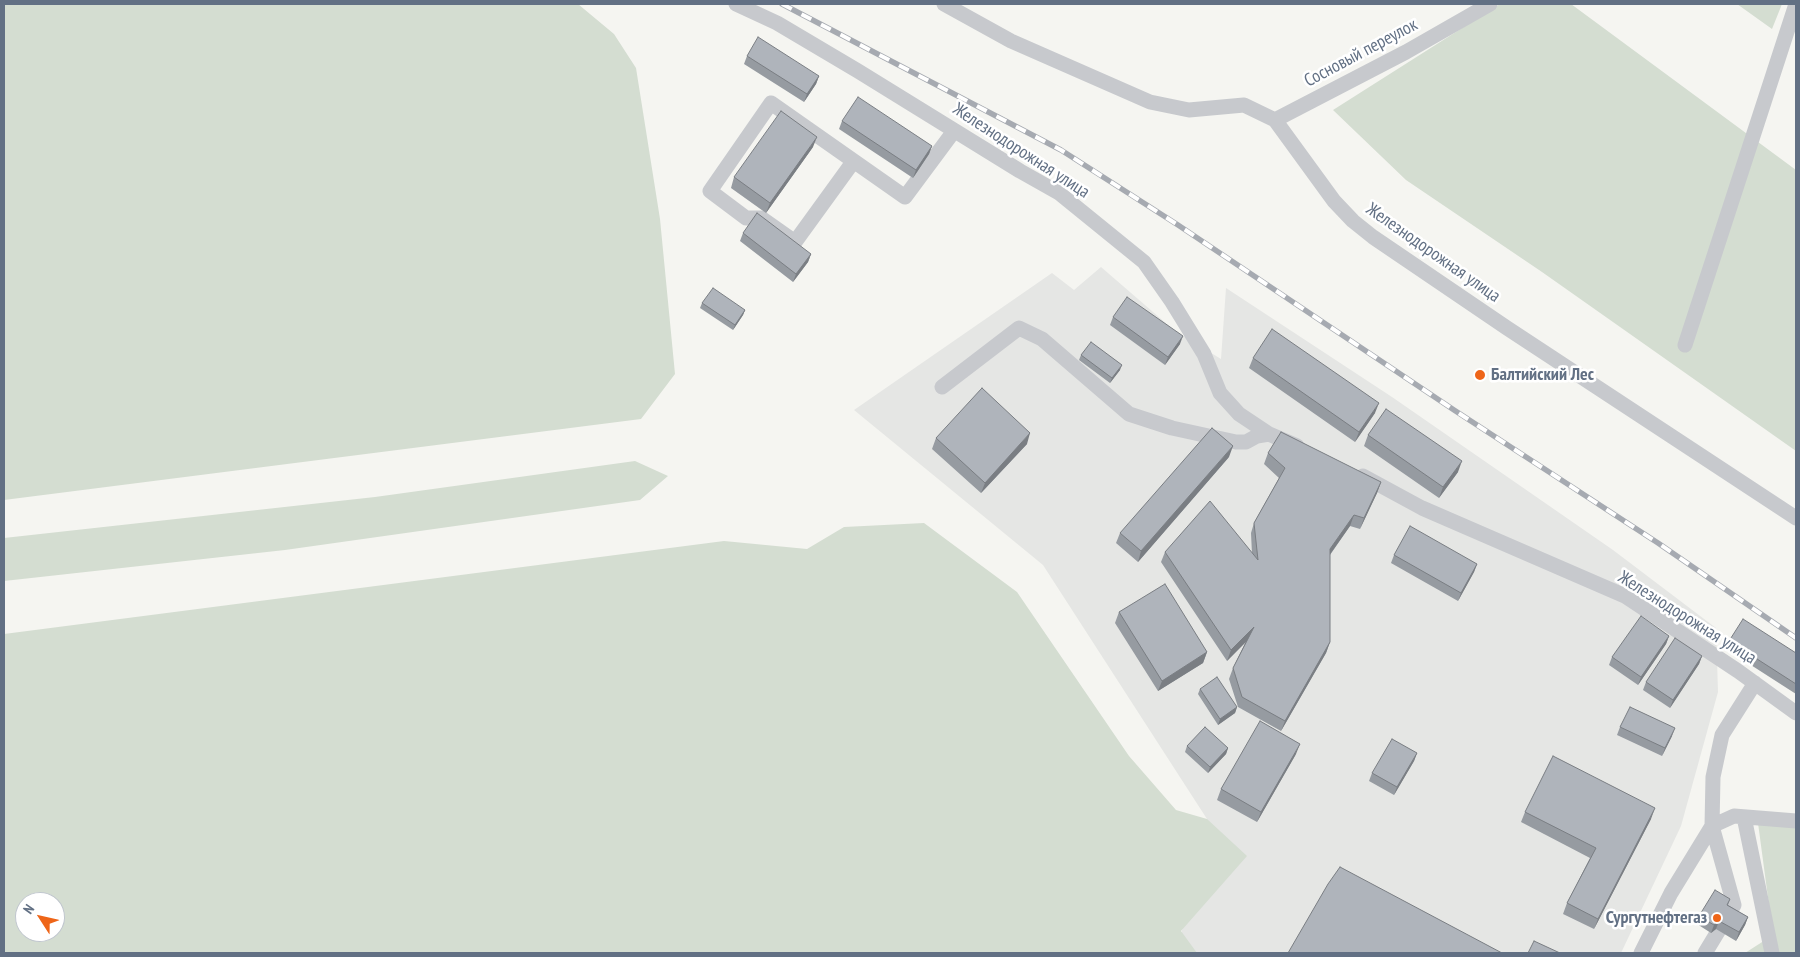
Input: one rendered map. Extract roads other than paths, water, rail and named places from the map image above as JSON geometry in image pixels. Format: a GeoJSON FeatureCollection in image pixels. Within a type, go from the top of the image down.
{"type":"FeatureCollection","features":[{"type":"Feature","properties":{"kind":"street","name":"Железнодорожная улица"},"geometry":{"type":"LineString","coordinates":[[736,4],[777,23],[858,70],[954,131],[1059,193],[1144,262],[1172,302],[1204,354],[1220,393],[1239,414],[1269,434],[1311,452]]}},
{"type":"Feature","properties":{"kind":"street","name":"Железнодорожная улица"},"geometry":{"type":"LineString","coordinates":[[944,4],[1011,41],[1150,102],[1188,110],[1244,106],[1275,120],[1334,201],[1353,221],[1373,237],[1507,328],[1796,518]]}},
{"type":"Feature","properties":{"kind":"street","name":"Сосновый переулок"},"geometry":{"type":"LineString","coordinates":[[1275,120],[1406,52],[1490,4]]}},
{"type":"Feature","properties":{"kind":"street"},"geometry":{"type":"LineString","coordinates":[[1685,345],[1796,4]]}},
{"type":"Feature","properties":{"kind":"street"},"geometry":{"type":"LineString","coordinates":[[853,162],[795,242],[761,218],[746,218],[710,191],[771,103],[905,197],[954,131]]}},
{"type":"Feature","properties":{"kind":"street"},"geometry":{"type":"LineString","coordinates":[[942,387],[1019,328],[1042,339],[1129,414],[1172,428],[1236,442],[1246,442],[1257,436],[1269,434]]}},
{"type":"Feature","properties":{"kind":"street","name":"Железнодорожная улица"},"geometry":{"type":"LineString","coordinates":[[1353,470],[1422,508],[1625,596],[1755,683],[1796,713]]}},
{"type":"Feature","properties":{"kind":"street"},"geometry":{"type":"LineString","coordinates":[[1705,953],[1734,905],[1712,826],[1713,777],[1722,735],[1755,683]]}},
{"type":"Feature","properties":{"kind":"street"},"geometry":{"type":"LineString","coordinates":[[1641,953],[1671,893],[1712,826],[1734,816],[1796,821]]}},
{"type":"Feature","properties":{"kind":"street"},"geometry":{"type":"LineString","coordinates":[[1744,817],[1772,953]]}},
{"type":"Feature","properties":{"kind":"railway"},"geometry":{"type":"LineString","coordinates":[[782,4],[1061,150],[1178,225],[1454,410],[1658,543],[1796,638]]}},
{"type":"Feature","properties":{"kind":"place","name":"Балтийский Лес"},"geometry":{"type":"Point","coordinates":[1480,375]}},
{"type":"Feature","properties":{"kind":"place","name":"Сургутнефтегаз"},"geometry":{"type":"Point","coordinates":[1717,918]}}]}
